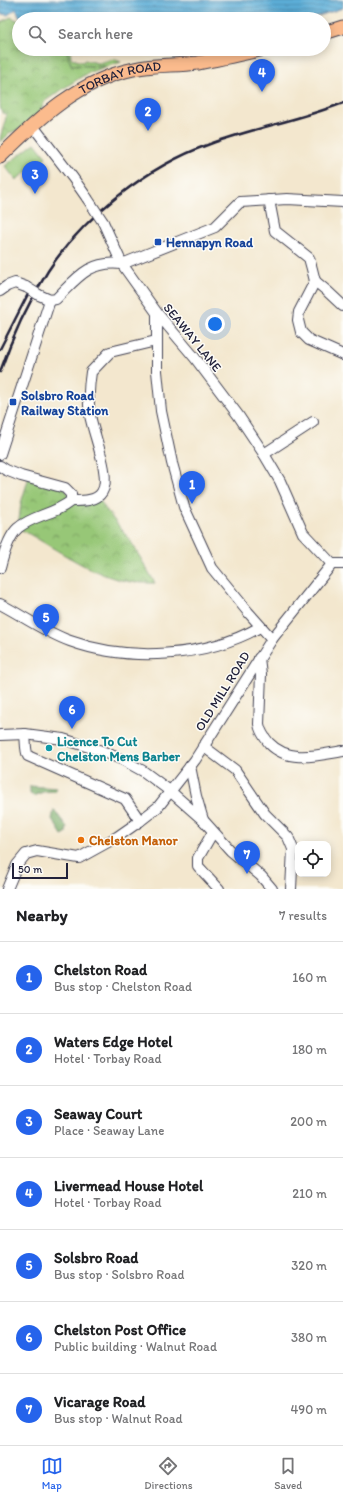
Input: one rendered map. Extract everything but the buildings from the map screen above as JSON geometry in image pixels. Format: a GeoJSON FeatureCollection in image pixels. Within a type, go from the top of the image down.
{"type":"FeatureCollection","features":[{"type":"Feature","properties":{"kind":"main road"},"geometry":{"type":"LineString","coordinates":[[331,31],[343,27]]}},
{"type":"Feature","properties":{"kind":"main road","name":"TORBAY ROAD"},"geometry":{"type":"LineString","coordinates":[[0,157],[56,106],[70,96],[97,81],[115,74],[143,67],[197,63],[230,56]]}},
{"type":"Feature","properties":{"kind":"street","name":"SEAWAY LANE"},"geometry":{"type":"LineString","coordinates":[[33,126],[73,178],[103,222],[122,264],[157,313],[195,358],[238,415],[264,454],[280,481],[303,533],[332,564]]}},
{"type":"Feature","properties":{"kind":"street"},"geometry":{"type":"LineString","coordinates":[[0,291],[15,283],[26,287],[50,300],[56,299],[81,273],[98,264],[111,262],[122,264],[215,227],[240,202],[309,199],[343,202]]}},
{"type":"Feature","properties":{"kind":"street"},"geometry":{"type":"LineString","coordinates":[[269,200],[275,231],[309,258],[314,281],[338,306]]}},
{"type":"Feature","properties":{"kind":"street"},"geometry":{"type":"LineString","coordinates":[[314,281],[299,312],[298,320],[301,332],[310,340],[343,355]]}},
{"type":"Feature","properties":{"kind":"street"},"geometry":{"type":"LineString","coordinates":[[0,454],[50,300]]}},
{"type":"Feature","properties":{"kind":"street"},"geometry":{"type":"LineString","coordinates":[[157,313],[156,341],[158,386],[166,438],[184,507],[212,568],[260,627],[272,639]]}},
{"type":"Feature","properties":{"kind":"street"},"geometry":{"type":"LineString","coordinates":[[0,568],[3,555],[13,534],[18,528],[62,508],[71,501],[89,500],[98,497],[102,492],[106,483],[105,470],[96,442],[90,415],[91,372],[110,352],[156,341]]}},
{"type":"Feature","properties":{"kind":"street"},"geometry":{"type":"LineString","coordinates":[[264,454],[313,422]]}},
{"type":"Feature","properties":{"kind":"street"},"geometry":{"type":"LineString","coordinates":[[0,466],[21,476],[65,488],[71,494],[71,501]]}},
{"type":"Feature","properties":{"kind":"street"},"geometry":{"type":"LineString","coordinates":[[332,564],[343,564]]}},
{"type":"Feature","properties":{"kind":"street","name":"OLD MILL ROAD"},"geometry":{"type":"LineString","coordinates":[[7,889],[17,866],[26,854],[36,851],[78,858],[117,837],[158,806],[190,766],[272,639],[332,564]]}},
{"type":"Feature","properties":{"kind":"street"},"geometry":{"type":"LineString","coordinates":[[0,604],[38,626],[71,642],[117,653],[128,654],[186,652],[231,640],[248,634],[260,627]]}},
{"type":"Feature","properties":{"kind":"street"},"geometry":{"type":"LineString","coordinates":[[259,658],[261,674],[259,724],[260,731],[267,740],[276,749],[286,754],[296,756],[343,751]]}},
{"type":"Feature","properties":{"kind":"street"},"geometry":{"type":"LineString","coordinates":[[25,734],[27,742],[26,753],[28,756],[125,799],[140,821]]}},
{"type":"Feature","properties":{"kind":"street"},"geometry":{"type":"LineString","coordinates":[[0,735],[25,734],[62,739],[102,751],[143,771],[170,791],[203,820],[231,851],[261,876],[272,889]]}},
{"type":"Feature","properties":{"kind":"street"},"geometry":{"type":"LineString","coordinates":[[203,746],[235,770],[265,814],[288,837],[293,849],[291,889]]}},
{"type":"Feature","properties":{"kind":"street"},"geometry":{"type":"LineString","coordinates":[[190,766],[203,820]]}},
{"type":"Feature","properties":{"kind":"street"},"geometry":{"type":"LineString","coordinates":[[213,832],[198,858],[198,866],[219,889]]}},
{"type":"Feature","properties":{"kind":"green space"},"geometry":{"type":"Polygon","coordinates":[[[12,18],[12,56],[68,56],[71,65],[105,67],[81,77],[45,101],[33,126],[11,132],[0,143],[6,114],[2,113],[0,106],[0,22],[12,18]]]}},
{"type":"Feature","properties":{"kind":"green space"},"geometry":{"type":"Polygon","coordinates":[[[68,56],[82,62],[85,60],[98,63],[114,59],[121,62],[105,67],[71,65],[68,56]]]}},
{"type":"Feature","properties":{"kind":"green space"},"geometry":{"type":"Polygon","coordinates":[[[35,143],[46,157],[16,180],[5,166],[35,143]]]}},
{"type":"Feature","properties":{"kind":"green space"},"geometry":{"type":"Polygon","coordinates":[[[29,477],[65,488],[70,497],[98,497],[106,510],[130,540],[155,583],[136,583],[125,581],[98,572],[84,566],[18,528],[21,503],[29,477]]]}},
{"type":"Feature","properties":{"kind":"green space"},"geometry":{"type":"Polygon","coordinates":[[[30,786],[57,788],[55,791],[43,792],[34,796],[30,794],[30,786]]]}},
{"type":"Feature","properties":{"kind":"green space"},"geometry":{"type":"Polygon","coordinates":[[[54,810],[67,827],[66,833],[62,835],[52,819],[54,810]]]}},
{"type":"Feature","properties":{"kind":"water"},"geometry":{"type":"Polygon","coordinates":[[[0,0],[343,0],[343,8],[331,12],[17,12],[16,9],[8,15],[0,14],[0,0]]]}},
{"type":"Feature","properties":{"kind":"railway"},"geometry":{"type":"LineString","coordinates":[[0,372],[21,320],[48,271],[80,231],[119,195],[164,165],[210,144],[343,103]]}},
{"type":"Feature","properties":{"kind":"railway"},"geometry":{"type":"LineString","coordinates":[[0,349],[28,294]]}},
{"type":"Feature","properties":{"kind":"place","name":"Livermead House Hotel"},"geometry":{"type":"Point","coordinates":[262,92]}},
{"type":"Feature","properties":{"kind":"place","name":"Waters Edge Hotel"},"geometry":{"type":"Point","coordinates":[148,131]}},
{"type":"Feature","properties":{"kind":"place","name":"Seaway Court"},"geometry":{"type":"Point","coordinates":[35,194]}},
{"type":"Feature","properties":{"kind":"place","name":"Hennapyn Road"},"geometry":{"type":"Point","coordinates":[158,242]}},
{"type":"Feature","properties":{"kind":"place","name":"Solsbro Road Railway Station"},"geometry":{"type":"Point","coordinates":[13,402]}},
{"type":"Feature","properties":{"kind":"place","name":"Chelston Road"},"geometry":{"type":"Point","coordinates":[192,504]}},
{"type":"Feature","properties":{"kind":"place","name":"Solsbro Road"},"geometry":{"type":"Point","coordinates":[46,637]}},
{"type":"Feature","properties":{"kind":"place","name":"Chelston Post Office"},"geometry":{"type":"Point","coordinates":[72,729]}},
{"type":"Feature","properties":{"kind":"place","name":"Licence To Cut Chelston Mens Barber"},"geometry":{"type":"Point","coordinates":[49,748]}},
{"type":"Feature","properties":{"kind":"place","name":"Chelston Manor"},"geometry":{"type":"Point","coordinates":[81,840]}},
{"type":"Feature","properties":{"kind":"place","name":"Vicarage Road"},"geometry":{"type":"Point","coordinates":[247,874]}}]}
